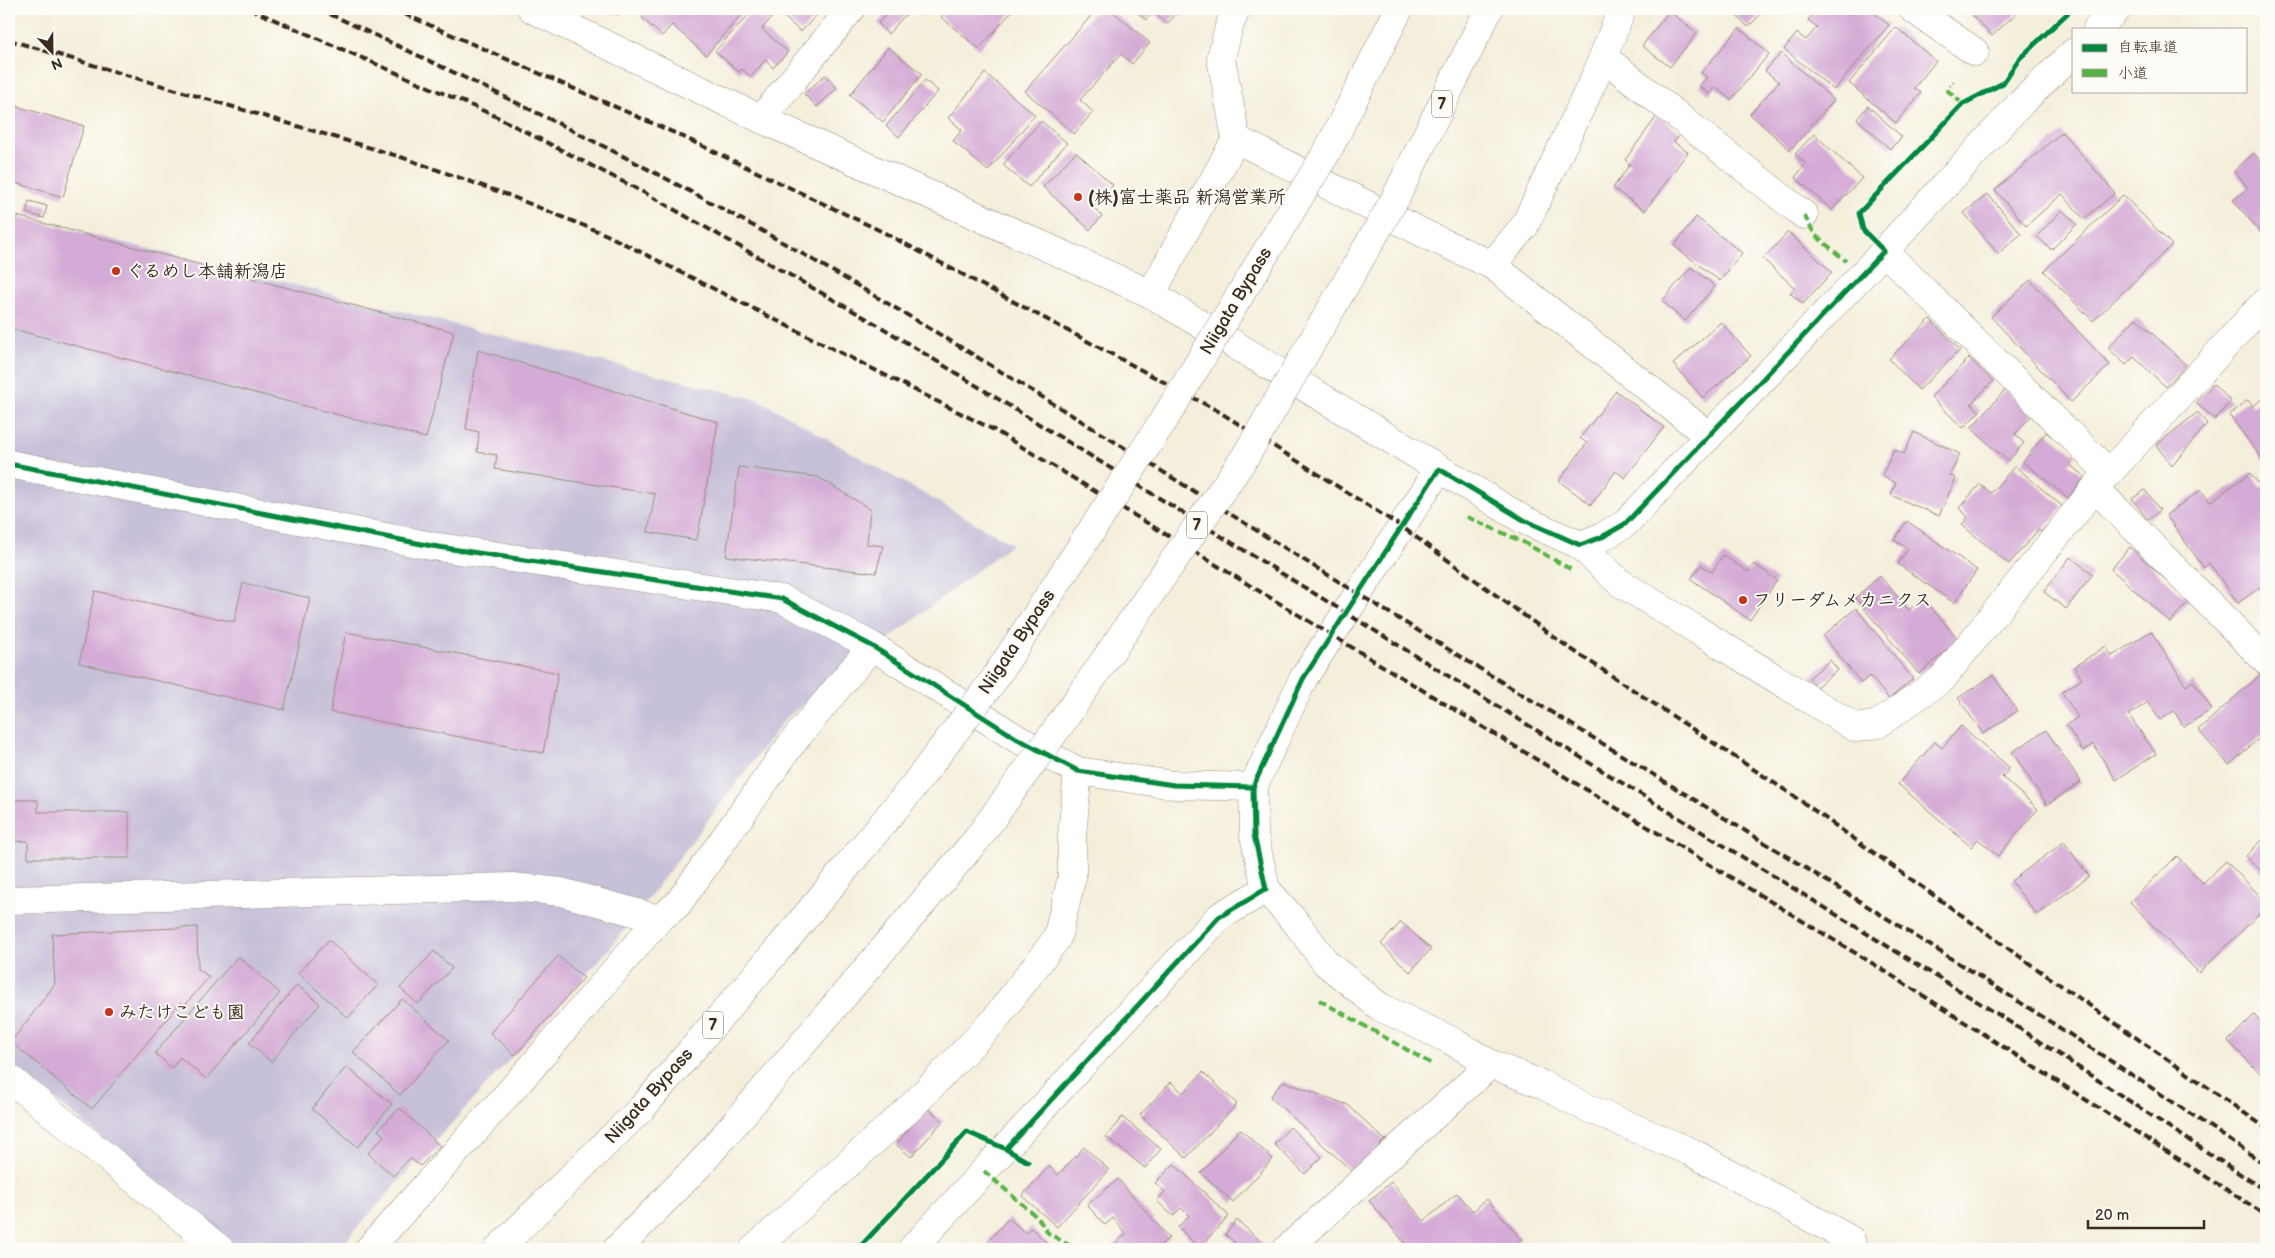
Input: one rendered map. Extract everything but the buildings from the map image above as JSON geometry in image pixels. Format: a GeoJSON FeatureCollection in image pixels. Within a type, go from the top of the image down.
{"type":"FeatureCollection","features":[{"type":"Feature","properties":{"kind":"main road"},"geometry":{"type":"LineString","coordinates":[[532,9],[761,119],[1151,294],[1524,520],[1580,545],[1619,582],[1856,728],[1878,724],[1942,679],[2102,480],[2266,301]]}},
{"type":"Feature","properties":{"kind":"main road"},"geometry":{"type":"LineString","coordinates":[[761,119],[851,9]]}},
{"type":"Feature","properties":{"kind":"main road"},"geometry":{"type":"LineString","coordinates":[[1151,294],[1236,139],[1221,58],[1228,27],[1236,9]]}},
{"type":"Feature","properties":{"kind":"main road","name":"Niigata Bypass"},"geometry":{"type":"LineString","coordinates":[[498,1249],[642,1107],[786,940],[912,788],[992,681],[1162,424],[1328,150],[1399,9]]}},
{"type":"Feature","properties":{"kind":"main road","name":"7"},"geometry":{"type":"LineString","coordinates":[[617,1249],[702,1162],[978,838],[1064,718],[1245,456],[1396,199],[1489,9]]}},
{"type":"Feature","properties":{"kind":"main road"},"geometry":{"type":"LineString","coordinates":[[1492,265],[1525,225],[1603,57],[1622,9]]}},
{"type":"Feature","properties":{"kind":"main road"},"geometry":{"type":"LineString","coordinates":[[1912,9],[1975,52]]}},
{"type":"Feature","properties":{"kind":"main road"},"geometry":{"type":"LineString","coordinates":[[2098,28],[2117,9]]}},
{"type":"Feature","properties":{"kind":"main road"},"geometry":{"type":"LineString","coordinates":[[1580,545],[1602,538],[1625,524],[1884,251],[2022,102],[2072,54]]}},
{"type":"Feature","properties":{"kind":"main road"},"geometry":{"type":"LineString","coordinates":[[1603,57],[1804,215]]}},
{"type":"Feature","properties":{"kind":"main road"},"geometry":{"type":"LineString","coordinates":[[1236,139],[1431,238],[1492,265],[1709,436]]}},
{"type":"Feature","properties":{"kind":"main road"},"geometry":{"type":"LineString","coordinates":[[1884,251],[2102,480],[2266,661]]}},
{"type":"Feature","properties":{"kind":"main road"},"geometry":{"type":"LineString","coordinates":[[9,464],[432,546],[782,599],[872,646],[1016,738],[1078,771],[1174,785],[1252,787]]}},
{"type":"Feature","properties":{"kind":"main road"},"geometry":{"type":"LineString","coordinates":[[1439,469],[1303,679],[1252,787],[1254,835],[1266,890],[1298,925],[1326,963],[1380,1006],[1450,1040],[1491,1064],[1542,1084],[1585,1107],[1690,1152],[1851,1240],[1853,1249]]}},
{"type":"Feature","properties":{"kind":"main road"},"geometry":{"type":"LineString","coordinates":[[369,1249],[530,1069],[659,919],[677,905],[792,744],[872,646]]}},
{"type":"Feature","properties":{"kind":"main road"},"geometry":{"type":"LineString","coordinates":[[754,1249],[911,1107],[993,1022],[1057,938],[1072,877],[1072,835],[1078,771]]}},
{"type":"Feature","properties":{"kind":"main road"},"geometry":{"type":"LineString","coordinates":[[9,900],[513,888],[561,892],[659,919]]}},
{"type":"Feature","properties":{"kind":"main road"},"geometry":{"type":"LineString","coordinates":[[912,1249],[1219,917],[1266,890]]}},
{"type":"Feature","properties":{"kind":"main road"},"geometry":{"type":"LineString","coordinates":[[1287,1249],[1491,1064]]}},
{"type":"Feature","properties":{"kind":"main road"},"geometry":{"type":"LineString","coordinates":[[9,1078],[220,1249]]}},
{"type":"Feature","properties":{"kind":"shaded area"},"geometry":{"type":"Polygon","coordinates":[[[9,214],[759,400],[1012,544],[786,718],[612,946],[338,1249],[241,1249],[9,1063],[9,214]]]}},
{"type":"Feature","properties":{"kind":"railway"},"geometry":{"type":"LineString","coordinates":[[250,9],[493,115],[645,193],[878,325],[1996,1013],[2266,1191]]}},
{"type":"Feature","properties":{"kind":"railway"},"geometry":{"type":"LineString","coordinates":[[319,9],[497,93],[672,182],[787,245],[944,337],[1948,957],[2161,1094],[2266,1165]]}},
{"type":"Feature","properties":{"kind":"railway"},"geometry":{"type":"LineString","coordinates":[[393,9],[677,134],[883,232],[1218,411],[1402,527],[1565,645],[1794,796],[2033,966],[2266,1128]]}},
{"type":"Feature","properties":{"kind":"railway"},"geometry":{"type":"LineString","coordinates":[[9,40],[401,157],[508,195],[607,235],[994,430],[1880,968],[2266,1215]]}},
{"type":"Feature","properties":{"kind":"marked path"},"geometry":{"type":"LineString","coordinates":[[1947,90],[1963,104]]}},
{"type":"Feature","properties":{"kind":"marked path"},"geometry":{"type":"LineString","coordinates":[[1804,215],[1815,235],[1846,261]]}},
{"type":"Feature","properties":{"kind":"marked path"},"geometry":{"type":"LineString","coordinates":[[1467,517],[1523,542],[1572,570]]}},
{"type":"Feature","properties":{"kind":"marked path"},"geometry":{"type":"LineString","coordinates":[[1319,1000],[1432,1064]]}},
{"type":"Feature","properties":{"kind":"marked path"},"geometry":{"type":"LineString","coordinates":[[984,1171],[1038,1218],[1048,1233],[1076,1249]]}},
{"type":"Feature","properties":{"kind":"cycle path"},"geometry":{"type":"LineString","coordinates":[[1006,1149],[1219,917],[1266,889],[1254,835],[1253,787],[1303,679],[1439,469],[1524,520],[1580,545],[1602,537],[1625,524],[1884,251],[1863,230],[1859,213],[1963,104],[2003,83],[2019,59],[2072,9]]}},
{"type":"Feature","properties":{"kind":"cycle path"},"geometry":{"type":"LineString","coordinates":[[9,464],[432,546],[782,599],[872,646],[1016,738],[1078,771],[1174,785],[1253,787]]}},
{"type":"Feature","properties":{"kind":"cycle path"},"geometry":{"type":"LineString","coordinates":[[858,1249],[967,1132],[1006,1149],[1028,1162]]}},
{"type":"Feature","properties":{"kind":"place","name":"(株)富士薬品 新潟営業所"},"geometry":{"type":"Point","coordinates":[1078,197]}},
{"type":"Feature","properties":{"kind":"place","name":"ぐるめし本舗新潟店"},"geometry":{"type":"Point","coordinates":[116,271]}},
{"type":"Feature","properties":{"kind":"place","name":"フリーダムメカニクス"},"geometry":{"type":"Point","coordinates":[1743,600]}},
{"type":"Feature","properties":{"kind":"place","name":"みたけこども園"},"geometry":{"type":"Point","coordinates":[109,1012]}}]}
